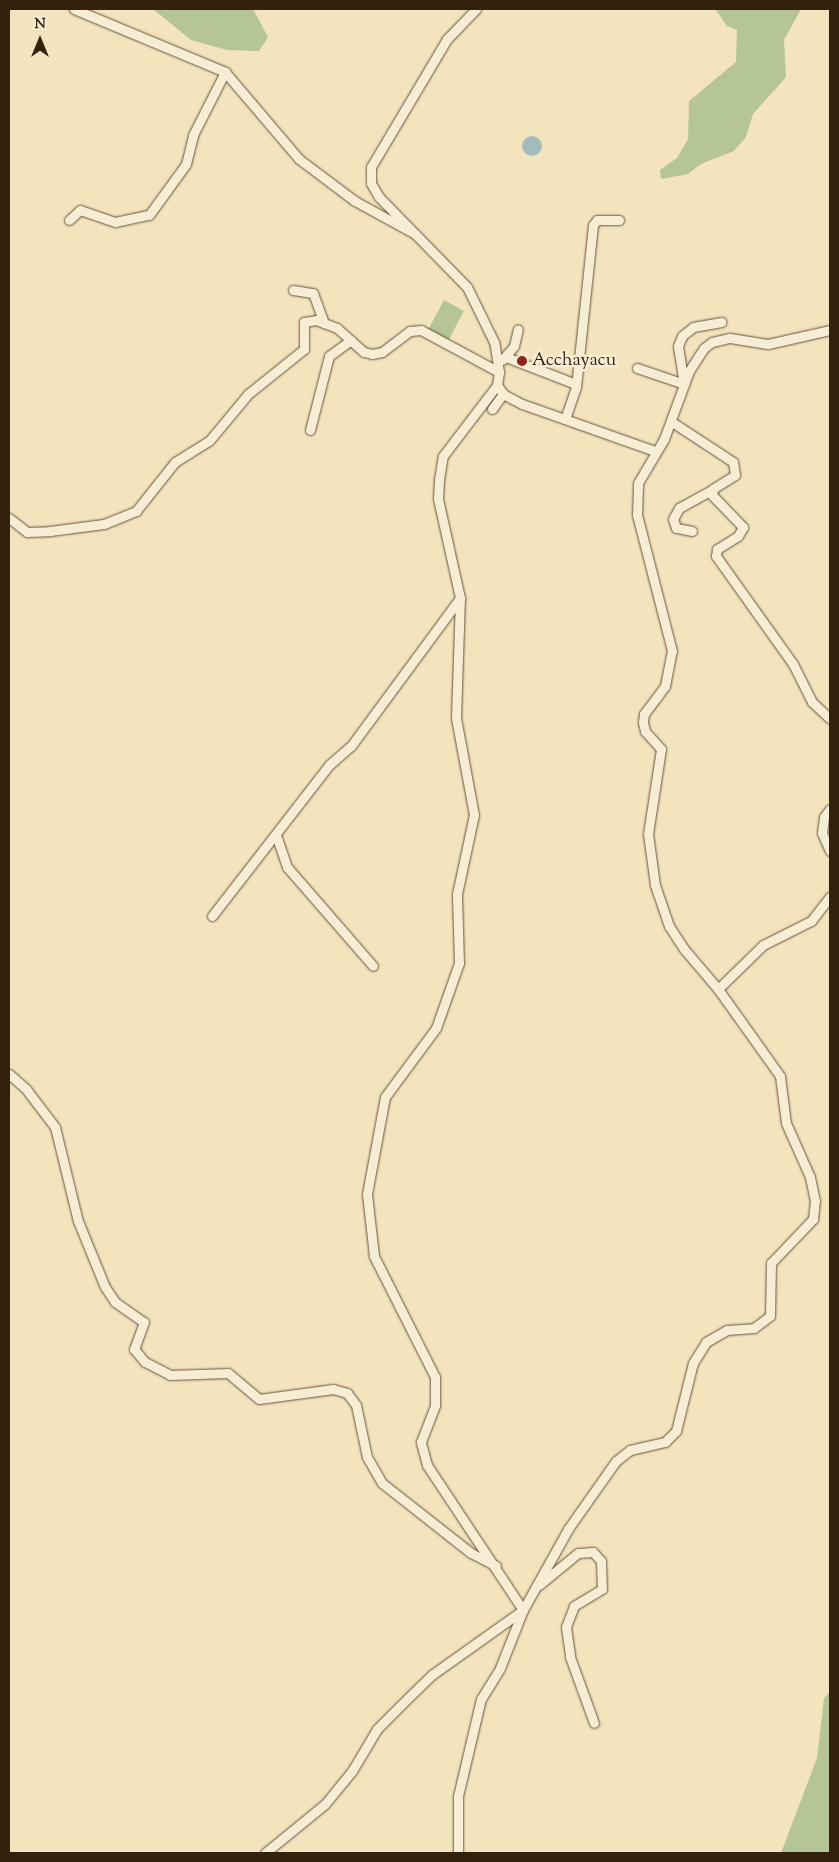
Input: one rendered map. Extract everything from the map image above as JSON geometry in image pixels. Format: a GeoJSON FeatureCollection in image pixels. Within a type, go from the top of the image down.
{"type":"FeatureCollection","features":[{"type":"Feature","properties":{"kind":"street"},"geometry":{"type":"LineString","coordinates":[[74,9],[225,72],[299,159],[355,201],[417,235]]}},
{"type":"Feature","properties":{"kind":"street"},"geometry":{"type":"LineString","coordinates":[[476,9],[447,40],[371,167],[371,182],[379,197],[467,287],[494,342],[498,368],[497,385],[443,456],[439,480],[438,499],[460,598],[456,718],[474,815],[457,894],[459,963],[436,1028],[385,1097],[367,1194],[374,1256],[435,1378],[435,1405],[422,1442],[427,1465],[496,1566],[523,1610]]}},
{"type":"Feature","properties":{"kind":"street"},"geometry":{"type":"LineString","coordinates":[[69,220],[80,210],[115,222],[148,215],[186,164],[193,135],[225,72]]}},
{"type":"Feature","properties":{"kind":"street"},"geometry":{"type":"LineString","coordinates":[[565,419],[576,387],[593,225],[597,220],[619,220]]}},
{"type":"Feature","properties":{"kind":"street"},"geometry":{"type":"LineString","coordinates":[[293,290],[312,293],[324,323]]}},
{"type":"Feature","properties":{"kind":"street"},"geometry":{"type":"LineString","coordinates":[[9,518],[27,532],[50,532],[104,524],[136,511],[175,462],[209,442],[248,394],[304,349],[304,322],[324,323],[351,340],[364,352],[372,354],[382,352],[410,331],[421,330],[498,368]]}},
{"type":"Feature","properties":{"kind":"street"},"geometry":{"type":"LineString","coordinates":[[684,384],[678,346],[682,336],[693,327],[722,322]]}},
{"type":"Feature","properties":{"kind":"street"},"geometry":{"type":"LineString","coordinates":[[498,368],[514,346],[518,329]]}},
{"type":"Feature","properties":{"kind":"street"},"geometry":{"type":"LineString","coordinates":[[458,1853],[458,1796],[481,1699],[500,1668],[523,1610],[568,1529],[616,1461],[630,1450],[665,1442],[676,1431],[693,1364],[706,1342],[727,1330],[754,1328],[770,1316],[771,1263],[813,1219],[815,1201],[810,1177],[786,1122],[780,1076],[718,988],[669,926],[648,851],[661,756],[660,749],[645,731],[643,722],[644,714],[665,686],[672,651],[637,515],[638,483],[672,422],[694,360],[712,342],[730,338],[768,344],[830,330]]}},
{"type":"Feature","properties":{"kind":"street"},"geometry":{"type":"LineString","coordinates":[[310,430],[329,356],[351,340]]}},
{"type":"Feature","properties":{"kind":"street"},"geometry":{"type":"LineString","coordinates":[[506,357],[573,383]]}},
{"type":"Feature","properties":{"kind":"street"},"geometry":{"type":"LineString","coordinates":[[637,368],[684,384]]}},
{"type":"Feature","properties":{"kind":"street"},"geometry":{"type":"LineString","coordinates":[[497,385],[503,394],[565,419],[655,451]]}},
{"type":"Feature","properties":{"kind":"street"},"geometry":{"type":"LineString","coordinates":[[492,409],[503,394]]}},
{"type":"Feature","properties":{"kind":"street"},"geometry":{"type":"LineString","coordinates":[[672,422],[733,462],[735,475],[678,508],[673,519],[676,528],[692,531]]}},
{"type":"Feature","properties":{"kind":"street"},"geometry":{"type":"LineString","coordinates":[[713,489],[719,505],[743,527],[738,536],[717,549],[720,564],[793,664],[812,702],[830,719]]}},
{"type":"Feature","properties":{"kind":"street"},"geometry":{"type":"LineString","coordinates":[[212,916],[329,765],[351,746],[460,598]]}},
{"type":"Feature","properties":{"kind":"street"},"geometry":{"type":"LineString","coordinates":[[830,810],[824,817],[822,833],[830,851]]}},
{"type":"Feature","properties":{"kind":"street"},"geometry":{"type":"LineString","coordinates":[[276,835],[287,867],[373,966]]}},
{"type":"Feature","properties":{"kind":"street"},"geometry":{"type":"LineString","coordinates":[[718,988],[763,946],[811,922],[830,897]]}},
{"type":"Feature","properties":{"kind":"street"},"geometry":{"type":"LineString","coordinates":[[9,1074],[26,1089],[54,1127],[78,1221],[105,1287],[114,1302],[144,1322],[134,1349],[145,1362],[170,1375],[228,1373],[259,1399],[333,1389],[347,1393],[356,1405],[367,1457],[382,1483],[471,1553],[496,1566]]}},
{"type":"Feature","properties":{"kind":"street"},"geometry":{"type":"LineString","coordinates":[[537,1586],[578,1553],[594,1552],[601,1561],[602,1589],[574,1606],[566,1627],[570,1657],[594,1722]]}},
{"type":"Feature","properties":{"kind":"street"},"geometry":{"type":"LineString","coordinates":[[266,1853],[325,1804],[352,1771],[377,1729],[421,1685],[523,1610]]}},
{"type":"Feature","properties":{"kind":"green space"},"geometry":{"type":"Polygon","coordinates":[[[153,9],[253,9],[268,37],[259,51],[227,50],[191,40],[153,9]]]}},
{"type":"Feature","properties":{"kind":"green space"},"geometry":{"type":"Polygon","coordinates":[[[715,9],[801,9],[784,40],[786,77],[753,114],[746,137],[734,151],[701,164],[688,174],[661,179],[660,170],[677,158],[688,139],[689,101],[736,62],[737,30],[727,26],[715,9]]]}},
{"type":"Feature","properties":{"kind":"green space"},"geometry":{"type":"Polygon","coordinates":[[[444,300],[464,311],[448,341],[428,330],[444,300]]]}},
{"type":"Feature","properties":{"kind":"green space"},"geometry":{"type":"Polygon","coordinates":[[[830,1692],[830,1853],[781,1853],[817,1758],[824,1698],[830,1692]]]}},
{"type":"Feature","properties":{"kind":"water"},"geometry":{"type":"Polygon","coordinates":[[[532,136],[539,139],[542,146],[539,153],[532,156],[525,153],[522,146],[525,139],[532,136]]]}},
{"type":"Feature","properties":{"kind":"place","name":"Acchayacu"},"geometry":{"type":"Point","coordinates":[522,361]}}]}
